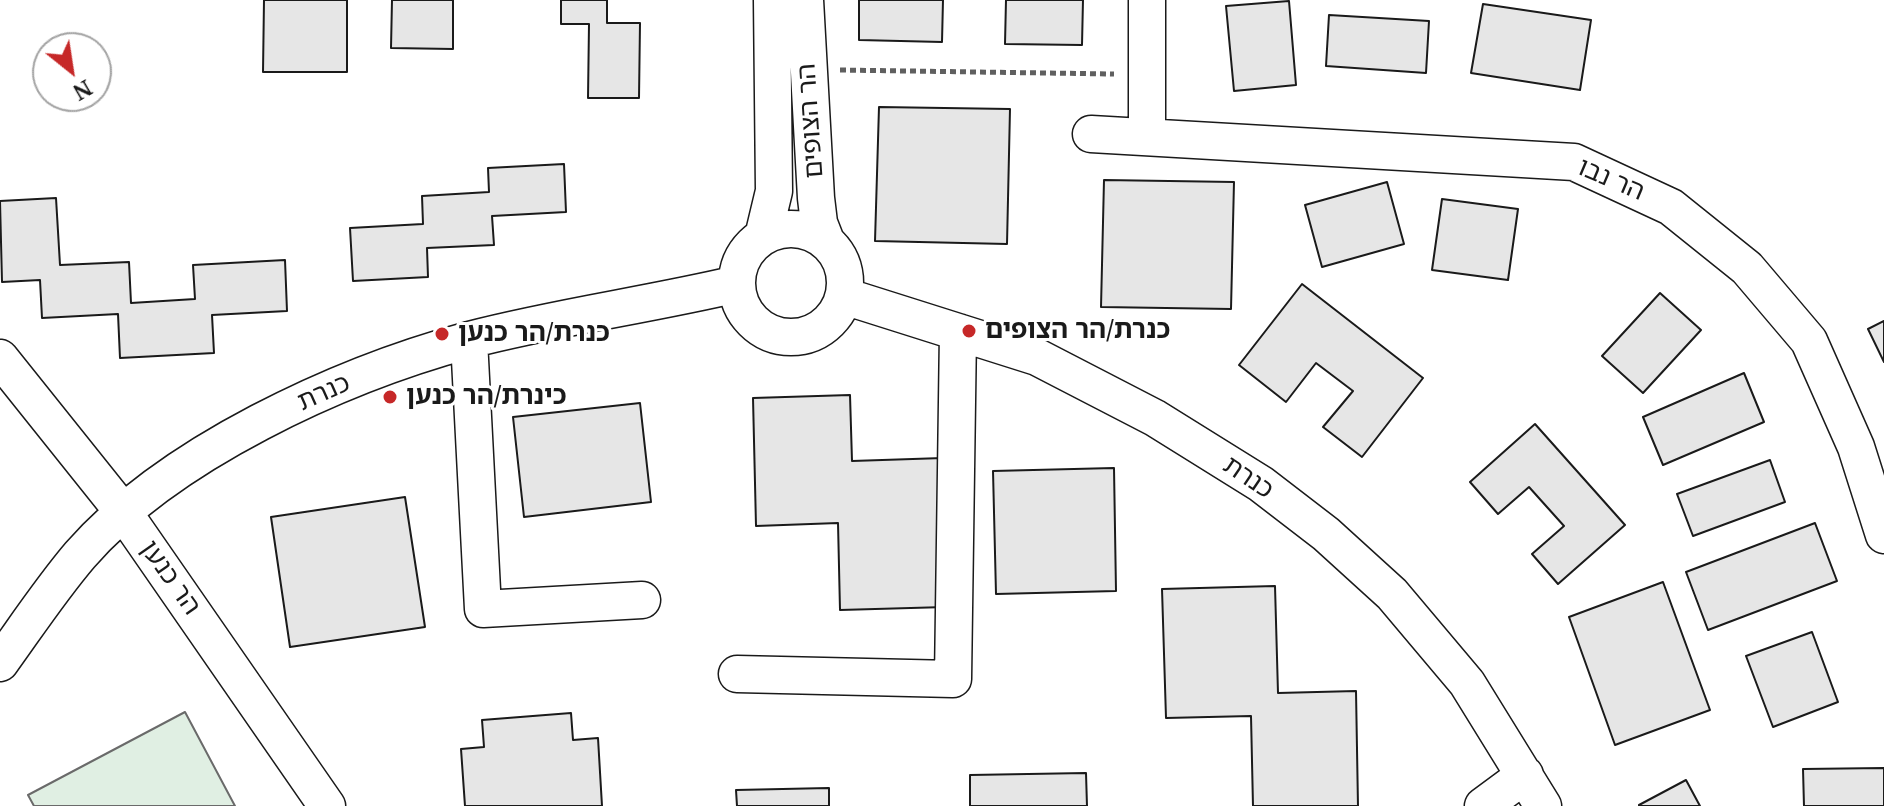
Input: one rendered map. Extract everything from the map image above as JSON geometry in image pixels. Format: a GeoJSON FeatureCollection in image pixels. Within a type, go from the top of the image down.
{"type":"FeatureCollection","features":[{"type":"Feature","properties":{"kind":"street","name":"הר הצופים"},"geometry":{"type":"LineString","coordinates":[[763,237],[773,202],[776,160],[772,0]]}},
{"type":"Feature","properties":{"kind":"street","name":"הר הצופים"},"geometry":{"type":"LineString","coordinates":[[805,0],[816,198],[819,223],[826,241]]}},
{"type":"Feature","properties":{"kind":"street"},"geometry":{"type":"LineString","coordinates":[[1147,0],[1147,136]]}},
{"type":"Feature","properties":{"kind":"street","name":"הר נבו"},"geometry":{"type":"LineString","coordinates":[[1091,134],[1574,162],[1671,207],[1747,268],[1809,341],[1856,447],[1884,535]]}},
{"type":"Feature","properties":{"kind":"street"},"geometry":{"type":"LineString","coordinates":[[778,230],[811,232],[826,241],[843,266],[846,281],[837,312],[811,334],[794,337],[777,335],[761,328],[748,316],[740,301],[737,284],[741,262],[747,252],[763,237],[778,230]]}},
{"type":"Feature","properties":{"kind":"street","name":"כנרת"},"geometry":{"type":"LineString","coordinates":[[0,663],[80,555],[124,513],[197,458],[272,417],[363,376],[469,340],[737,284]]}},
{"type":"Feature","properties":{"kind":"street","name":"כנרת"},"geometry":{"type":"LineString","coordinates":[[844,296],[1037,357],[1155,418],[1261,484],[1326,534],[1392,594],[1458,672],[1543,806]]}},
{"type":"Feature","properties":{"kind":"street"},"geometry":{"type":"LineString","coordinates":[[737,674],[953,679],[958,332]]}},
{"type":"Feature","properties":{"kind":"street"},"geometry":{"type":"LineString","coordinates":[[469,340],[483,609],[642,600]]}},
{"type":"Feature","properties":{"kind":"street","name":"הר כנען"},"geometry":{"type":"LineString","coordinates":[[0,358],[124,513],[327,806]]}},
{"type":"Feature","properties":{"kind":"street"},"geometry":{"type":"LineString","coordinates":[[1483,806],[1525,775]]}},
{"type":"Feature","properties":{"kind":"path"},"geometry":{"type":"LineString","coordinates":[[807,69],[1147,74]]}},
{"type":"Feature","properties":{"kind":"green space"},"geometry":{"type":"Polygon","coordinates":[[[185,712],[235,806],[34,806],[28,795],[185,712]]]}},
{"type":"Feature","properties":{"kind":"building"},"geometry":{"type":"Polygon","coordinates":[[[264,0],[347,0],[347,72],[263,72],[264,0]]]}},
{"type":"Feature","properties":{"kind":"building"},"geometry":{"type":"Polygon","coordinates":[[[392,0],[453,0],[453,49],[391,48],[392,0]]]}},
{"type":"Feature","properties":{"kind":"building"},"geometry":{"type":"Polygon","coordinates":[[[561,0],[607,0],[607,23],[640,23],[639,98],[588,98],[589,24],[561,24],[561,0]]]}},
{"type":"Feature","properties":{"kind":"building"},"geometry":{"type":"Polygon","coordinates":[[[859,0],[943,0],[942,42],[859,40],[859,0]]]}},
{"type":"Feature","properties":{"kind":"building"},"geometry":{"type":"Polygon","coordinates":[[[1006,0],[1083,0],[1082,45],[1005,44],[1006,0]]]}},
{"type":"Feature","properties":{"kind":"building"},"geometry":{"type":"Polygon","coordinates":[[[1289,1],[1296,85],[1234,91],[1226,6],[1289,1]]]}},
{"type":"Feature","properties":{"kind":"building"},"geometry":{"type":"Polygon","coordinates":[[[1483,4],[1591,20],[1580,90],[1471,73],[1483,4]]]}},
{"type":"Feature","properties":{"kind":"building"},"geometry":{"type":"Polygon","coordinates":[[[1329,15],[1429,21],[1426,73],[1326,66],[1329,15]]]}},
{"type":"Feature","properties":{"kind":"building"},"geometry":{"type":"Polygon","coordinates":[[[879,107],[1010,109],[1007,244],[875,241],[879,107]]]}},
{"type":"Feature","properties":{"kind":"building"},"geometry":{"type":"Polygon","coordinates":[[[564,164],[566,212],[492,216],[494,245],[427,248],[428,277],[353,281],[350,228],[423,224],[422,196],[489,192],[488,168],[564,164]]]}},
{"type":"Feature","properties":{"kind":"building"},"geometry":{"type":"Polygon","coordinates":[[[1104,180],[1234,182],[1231,309],[1101,307],[1104,180]]]}},
{"type":"Feature","properties":{"kind":"building"},"geometry":{"type":"Polygon","coordinates":[[[1387,182],[1404,244],[1322,267],[1305,205],[1387,182]]]}},
{"type":"Feature","properties":{"kind":"building"},"geometry":{"type":"Polygon","coordinates":[[[56,198],[60,265],[129,262],[131,303],[195,299],[193,265],[285,260],[287,311],[212,315],[214,353],[120,358],[118,314],[42,318],[40,280],[2,282],[0,201],[56,198]]]}},
{"type":"Feature","properties":{"kind":"building"},"geometry":{"type":"Polygon","coordinates":[[[1442,199],[1518,209],[1508,280],[1432,270],[1442,199]]]}},
{"type":"Feature","properties":{"kind":"building"},"geometry":{"type":"Polygon","coordinates":[[[1302,284],[1423,378],[1362,457],[1323,427],[1353,391],[1316,363],[1286,402],[1239,365],[1302,284]]]}},
{"type":"Feature","properties":{"kind":"building"},"geometry":{"type":"Polygon","coordinates":[[[1660,293],[1701,330],[1643,393],[1602,356],[1660,293]]]}},
{"type":"Feature","properties":{"kind":"building"},"geometry":{"type":"Polygon","coordinates":[[[1884,321],[1884,362],[1868,329],[1884,321]]]}},
{"type":"Feature","properties":{"kind":"building"},"geometry":{"type":"Polygon","coordinates":[[[1744,373],[1764,422],[1663,465],[1643,417],[1744,373]]]}},
{"type":"Feature","properties":{"kind":"building"},"geometry":{"type":"Polygon","coordinates":[[[850,395],[852,461],[943,458],[946,607],[840,610],[838,523],[756,526],[753,398],[850,395]]]}},
{"type":"Feature","properties":{"kind":"building"},"geometry":{"type":"Polygon","coordinates":[[[640,403],[651,502],[524,517],[513,417],[640,403]]]}},
{"type":"Feature","properties":{"kind":"building"},"geometry":{"type":"Polygon","coordinates":[[[1535,424],[1625,525],[1558,584],[1532,554],[1564,526],[1529,487],[1498,514],[1470,482],[1535,424]]]}},
{"type":"Feature","properties":{"kind":"building"},"geometry":{"type":"Polygon","coordinates":[[[1770,460],[1785,502],[1693,536],[1677,494],[1770,460]]]}},
{"type":"Feature","properties":{"kind":"building"},"geometry":{"type":"Polygon","coordinates":[[[1114,468],[1116,591],[996,594],[993,471],[1114,468]]]}},
{"type":"Feature","properties":{"kind":"building"},"geometry":{"type":"Polygon","coordinates":[[[405,497],[425,627],[290,647],[271,517],[405,497]]]}},
{"type":"Feature","properties":{"kind":"building"},"geometry":{"type":"Polygon","coordinates":[[[1815,523],[1837,581],[1708,630],[1686,572],[1815,523]]]}},
{"type":"Feature","properties":{"kind":"building"},"geometry":{"type":"Polygon","coordinates":[[[1663,582],[1710,710],[1615,745],[1569,617],[1663,582]]]}},
{"type":"Feature","properties":{"kind":"building"},"geometry":{"type":"Polygon","coordinates":[[[1275,586],[1278,693],[1356,691],[1358,806],[1253,806],[1251,716],[1166,718],[1162,589],[1275,586]]]}},
{"type":"Feature","properties":{"kind":"building"},"geometry":{"type":"Polygon","coordinates":[[[1812,632],[1838,702],[1773,727],[1746,656],[1812,632]]]}},
{"type":"Feature","properties":{"kind":"building"},"geometry":{"type":"Polygon","coordinates":[[[571,713],[573,740],[598,738],[602,806],[465,806],[461,749],[484,747],[482,720],[571,713]]]}},
{"type":"Feature","properties":{"kind":"building"},"geometry":{"type":"Polygon","coordinates":[[[1884,768],[1884,806],[1804,806],[1803,769],[1884,768]]]}},
{"type":"Feature","properties":{"kind":"building"},"geometry":{"type":"Polygon","coordinates":[[[1086,773],[1087,806],[970,806],[970,775],[1086,773]]]}},
{"type":"Feature","properties":{"kind":"building"},"geometry":{"type":"Polygon","coordinates":[[[1686,780],[1700,806],[1639,806],[1639,805],[1686,780]]]}},
{"type":"Feature","properties":{"kind":"building"},"geometry":{"type":"Polygon","coordinates":[[[829,788],[829,806],[737,806],[736,790],[829,788]]]}},
{"type":"Feature","properties":{"kind":"place","name":"כנרת/הר הצופים"},"geometry":{"type":"Point","coordinates":[969,331]}},
{"type":"Feature","properties":{"kind":"place","name":"כנרת/הר כנען"},"geometry":{"type":"Point","coordinates":[442,334]}},
{"type":"Feature","properties":{"kind":"place","name":"כינרת/הר כנען"},"geometry":{"type":"Point","coordinates":[390,397]}}]}
